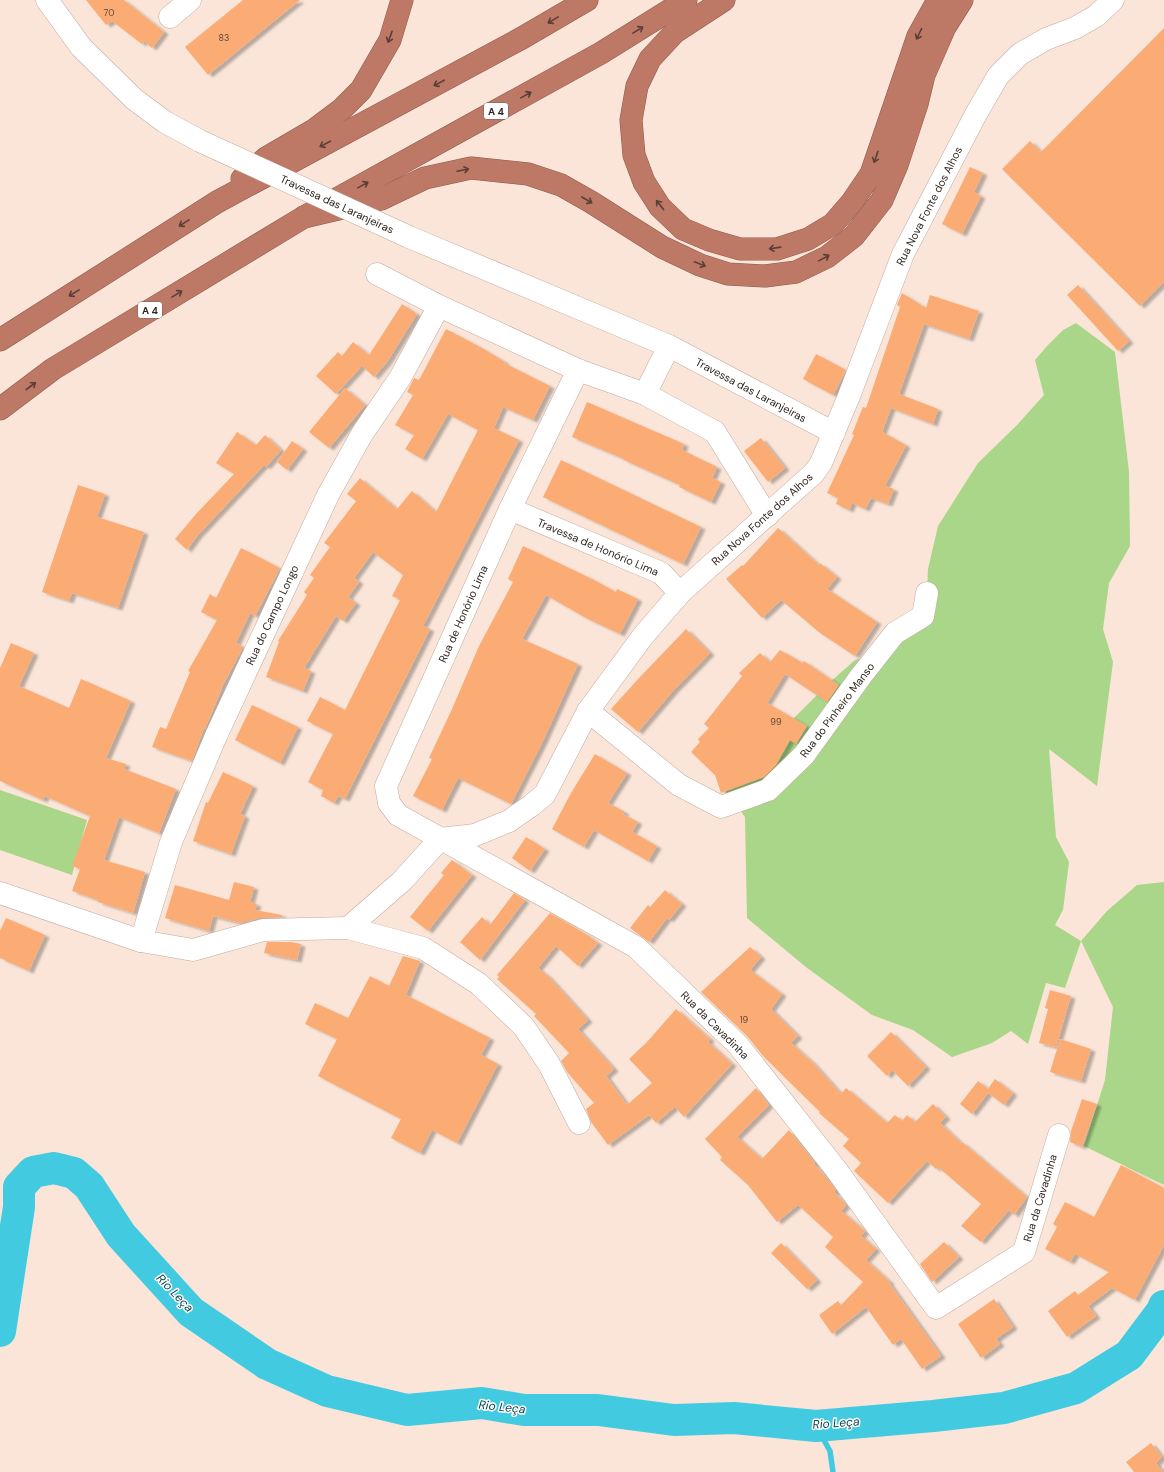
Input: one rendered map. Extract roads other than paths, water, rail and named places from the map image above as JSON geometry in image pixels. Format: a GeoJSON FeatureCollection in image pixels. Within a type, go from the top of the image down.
{"type":"FeatureCollection","features":[{"type":"Feature","properties":{"kind":"highway"},"geometry":{"type":"LineString","coordinates":[[216,202],[266,158],[314,130],[342,110],[362,90],[390,40],[402,0]]}},
{"type":"Feature","properties":{"kind":"highway"},"geometry":{"type":"LineString","coordinates":[[0,340],[216,202],[522,38],[587,0]]}},
{"type":"Feature","properties":{"kind":"highway","name":"A 4"},"geometry":{"type":"LineString","coordinates":[[0,409],[53,369],[304,218],[601,53],[686,0]]}},
{"type":"Feature","properties":{"kind":"highway"},"geometry":{"type":"LineString","coordinates":[[724,0],[675,32],[650,60],[637,86],[631,120],[634,155],[644,182],[660,207],[683,229],[709,240],[740,249],[777,249],[808,239],[833,224],[852,202],[871,174],[918,36],[938,0]]}},
{"type":"Feature","properties":{"kind":"highway"},"geometry":{"type":"LineString","coordinates":[[304,218],[381,199],[425,178],[471,168],[521,173],[561,185],[591,202],[662,247],[700,265],[728,274],[765,276],[796,272],[827,257],[854,236],[882,200],[899,159],[917,104],[924,75],[945,27],[962,0]]}},
{"type":"Feature","properties":{"kind":"street","name":"Travessa das Laranjeiras"},"geometry":{"type":"LineString","coordinates":[[47,0],[81,47],[134,99],[165,122],[200,141],[409,237],[669,346],[834,433]]}},
{"type":"Feature","properties":{"kind":"street"},"geometry":{"type":"LineString","coordinates":[[170,17],[190,0]]}},
{"type":"Feature","properties":{"kind":"street","name":"Rua Nova Fonte dos Alhos"},"geometry":{"type":"LineString","coordinates":[[440,839],[475,835],[509,821],[545,794],[588,711],[643,636],[680,593],[814,473],[821,463],[834,433],[876,328],[903,254],[976,114],[998,76],[1020,54],[1046,39],[1075,28],[1096,16],[1113,0]]}},
{"type":"Feature","properties":{"kind":"street"},"geometry":{"type":"LineString","coordinates":[[377,274],[440,306],[578,370],[645,394],[715,432],[767,516]]}},
{"type":"Feature","properties":{"kind":"street","name":"Rua do Campo Longo"},"geometry":{"type":"LineString","coordinates":[[141,942],[180,821],[216,736],[328,495],[362,434],[400,378],[440,306]]}},
{"type":"Feature","properties":{"kind":"street"},"geometry":{"type":"LineString","coordinates":[[645,394],[669,346]]}},
{"type":"Feature","properties":{"kind":"street","name":"Rua de Honório Lima"},"geometry":{"type":"LineString","coordinates":[[440,839],[398,815],[389,803],[386,786],[510,510],[578,370]]}},
{"type":"Feature","properties":{"kind":"street","name":"Travessa de Honório Lima"},"geometry":{"type":"LineString","coordinates":[[510,510],[661,573],[680,593]]}},
{"type":"Feature","properties":{"kind":"street","name":"Rua do Pinheiro Manso"},"geometry":{"type":"LineString","coordinates":[[588,711],[680,785],[721,807],[768,790],[804,755],[861,676],[895,633],[923,616],[927,593]]}},
{"type":"Feature","properties":{"kind":"street"},"geometry":{"type":"LineString","coordinates":[[348,928],[402,881],[440,839]]}},
{"type":"Feature","properties":{"kind":"street","name":"Rua da Cavadinha"},"geometry":{"type":"LineString","coordinates":[[440,839],[636,947],[738,1045],[835,1168],[940,1315],[1024,1252],[1059,1135]]}},
{"type":"Feature","properties":{"kind":"street"},"geometry":{"type":"LineString","coordinates":[[0,893],[141,942],[192,950],[262,930],[348,928],[423,948],[479,984],[524,1027],[549,1064],[579,1123]]}},
{"type":"Feature","properties":{"kind":"waterway","name":"Rio Leça"},"geometry":{"type":"LineString","coordinates":[[0,1331],[19,1207],[19,1187],[33,1172],[54,1168],[74,1173],[89,1186],[121,1235],[191,1312],[267,1364],[327,1391],[407,1410],[482,1403],[524,1410],[598,1410],[674,1420],[734,1418],[816,1426],[1004,1408],[1076,1388],[1129,1355],[1162,1311],[1164,1306]]}},
{"type":"Feature","properties":{"kind":"waterway"},"geometry":{"type":"LineString","coordinates":[[816,1426],[830,1451],[833,1472]]}}]}
